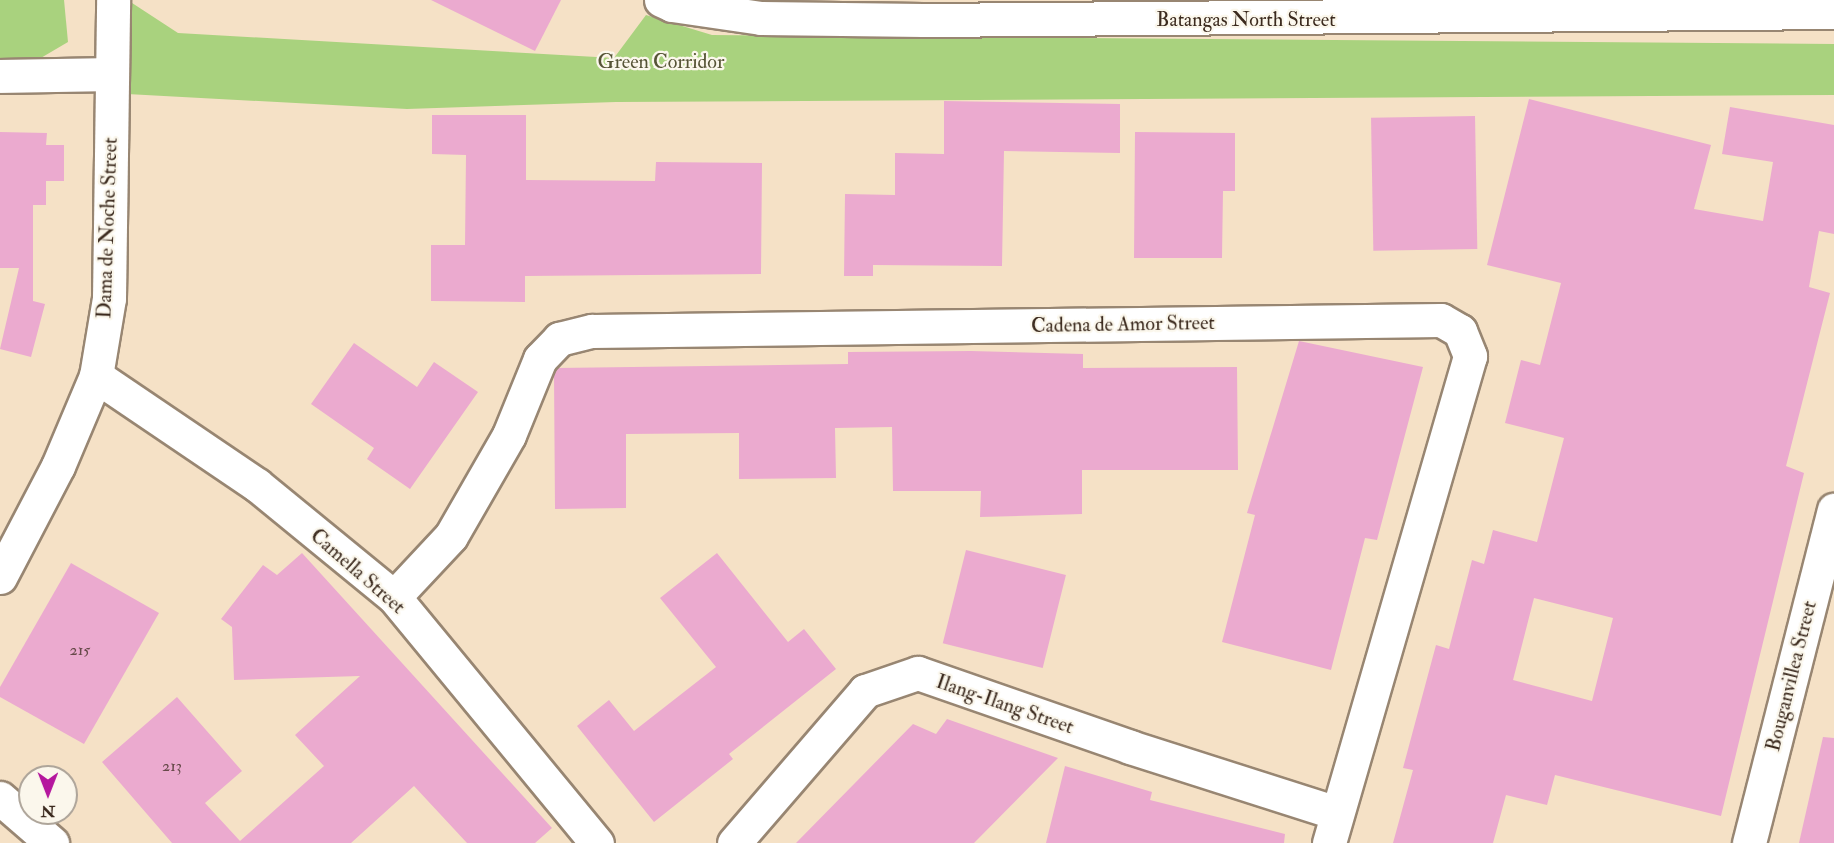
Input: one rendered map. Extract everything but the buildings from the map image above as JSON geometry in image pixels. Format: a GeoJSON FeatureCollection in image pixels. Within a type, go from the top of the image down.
{"type":"FeatureCollection","features":[{"type":"Feature","properties":{"kind":"street","name":"Dama de Noche Street"},"geometry":{"type":"LineString","coordinates":[[0,577],[58,466],[96,376],[109,298],[113,0]]}},
{"type":"Feature","properties":{"kind":"street","name":"Batangas North Street"},"geometry":{"type":"LineString","coordinates":[[661,0],[672,5],[761,18],[922,10],[1494,9],[1834,12]]}},
{"type":"Feature","properties":{"kind":"street"},"geometry":{"type":"LineString","coordinates":[[0,76],[112,74]]}},
{"type":"Feature","properties":{"kind":"street","name":"Cadena de Amor Street"},"geometry":{"type":"LineString","coordinates":[[394,597],[451,536],[509,435],[540,359],[559,339],[592,331],[1441,320],[1460,331],[1470,356],[1333,828]]}},
{"type":"Feature","properties":{"kind":"street","name":"Camella Street"},"geometry":{"type":"LineString","coordinates":[[96,376],[257,484],[394,597],[597,843]]}},
{"type":"Feature","properties":{"kind":"street","name":"Bouganvillea Street"},"geometry":{"type":"LineString","coordinates":[[1749,843],[1834,510]]}},
{"type":"Feature","properties":{"kind":"street","name":"Ilang-Ilang Street"},"geometry":{"type":"LineString","coordinates":[[734,843],[865,691],[918,673],[1130,747],[1333,828]]}},
{"type":"Feature","properties":{"kind":"street"},"geometry":{"type":"LineString","coordinates":[[0,798],[52,843]]}},
{"type":"Feature","properties":{"kind":"green space"},"geometry":{"type":"Polygon","coordinates":[[[0,0],[64,0],[68,42],[34,62],[0,62],[0,0]]]}},
{"type":"Feature","properties":{"kind":"green space","name":"Green Corridor"},"geometry":{"type":"Polygon","coordinates":[[[129,1],[178,33],[614,58],[646,15],[712,35],[1834,44],[1834,95],[616,102],[407,109],[127,94],[129,1]]]}}]}
